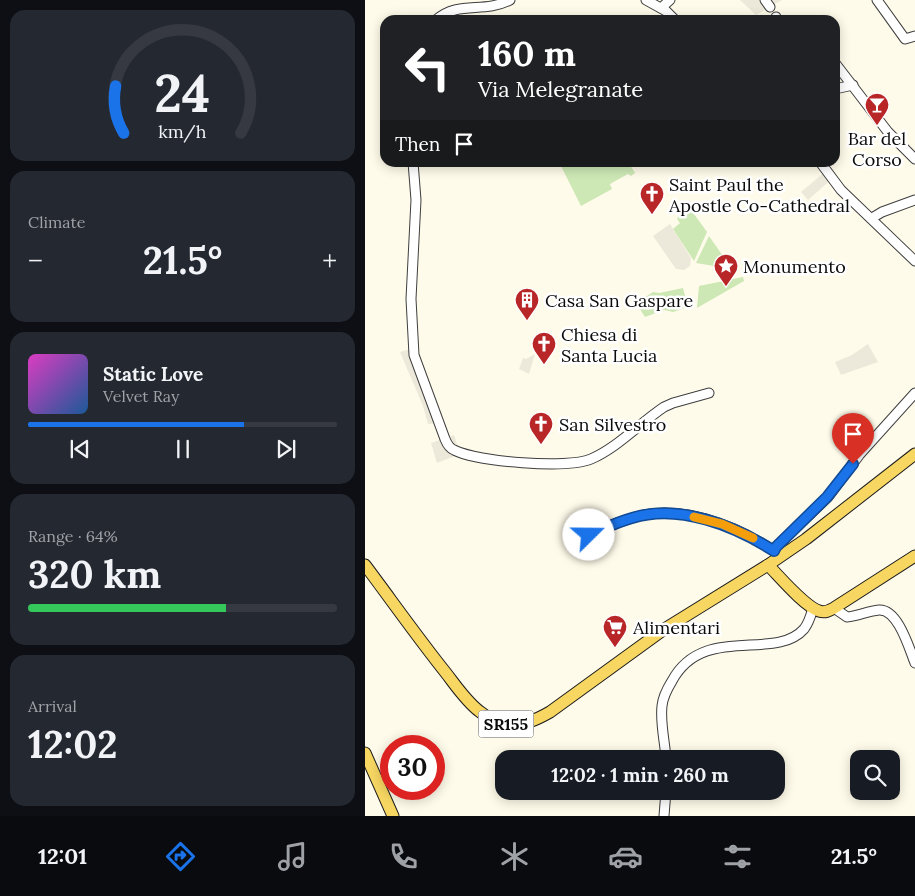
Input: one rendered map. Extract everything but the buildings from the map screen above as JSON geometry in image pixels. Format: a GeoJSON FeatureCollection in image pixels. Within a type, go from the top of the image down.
{"type":"FeatureCollection","features":[{"type":"Feature","properties":{"kind":"main road","name":"SR155"},"geometry":{"type":"LineString","coordinates":[[365,566],[466,698],[479,711],[491,718],[506,724],[521,724],[535,720],[550,712],[663,630],[768,565],[776,555],[806,539],[915,454]]}},
{"type":"Feature","properties":{"kind":"main road"},"geometry":{"type":"LineString","coordinates":[[768,565],[813,608],[823,612],[834,608],[915,556]]}},
{"type":"Feature","properties":{"kind":"main road"},"geometry":{"type":"LineString","coordinates":[[365,753],[393,816]]}},
{"type":"Feature","properties":{"kind":"street"},"geometry":{"type":"LineString","coordinates":[[440,15],[457,4],[495,6],[510,0]]}},
{"type":"Feature","properties":{"kind":"street"},"geometry":{"type":"LineString","coordinates":[[647,0],[669,15]]}},
{"type":"Feature","properties":{"kind":"street"},"geometry":{"type":"LineString","coordinates":[[661,8],[669,0]]}},
{"type":"Feature","properties":{"kind":"street"},"geometry":{"type":"LineString","coordinates":[[877,0],[905,39],[915,36]]}},
{"type":"Feature","properties":{"kind":"street"},"geometry":{"type":"LineString","coordinates":[[840,69],[888,132],[915,158]]}},
{"type":"Feature","properties":{"kind":"street"},"geometry":{"type":"LineString","coordinates":[[840,88],[853,86]]}},
{"type":"Feature","properties":{"kind":"street"},"geometry":{"type":"LineString","coordinates":[[413,167],[416,200],[411,299],[414,355],[447,443],[454,450],[504,461],[567,464],[580,462],[605,452],[663,407],[709,393]]}},
{"type":"Feature","properties":{"kind":"street"},"geometry":{"type":"LineString","coordinates":[[824,167],[841,190],[915,261]]}},
{"type":"Feature","properties":{"kind":"street"},"geometry":{"type":"LineString","coordinates":[[872,218],[882,212],[915,200]]}},
{"type":"Feature","properties":{"kind":"street"},"geometry":{"type":"LineString","coordinates":[[776,555],[776,547],[827,497],[860,454],[915,393]]}},
{"type":"Feature","properties":{"kind":"street"},"geometry":{"type":"LineString","coordinates":[[589,535],[632,518],[653,514],[678,515],[722,524],[741,532],[776,555]]}},
{"type":"Feature","properties":{"kind":"street"},"geometry":{"type":"LineString","coordinates":[[665,750],[662,706],[665,694],[681,667],[708,651],[720,647],[779,642],[794,637],[804,629],[813,608]]}},
{"type":"Feature","properties":{"kind":"street"},"geometry":{"type":"LineString","coordinates":[[834,608],[847,617],[880,610],[887,611],[897,622],[915,663]]}},
{"type":"Feature","properties":{"kind":"street"},"geometry":{"type":"LineString","coordinates":[[663,816],[665,800]]}},
{"type":"Feature","properties":{"kind":"green space"},"geometry":{"type":"Polygon","coordinates":[[[562,167],[631,167],[635,173],[631,176],[628,174],[610,184],[612,189],[581,206],[562,167]]]}},
{"type":"Feature","properties":{"kind":"green space"},"geometry":{"type":"Polygon","coordinates":[[[686,203],[707,232],[694,261],[673,229],[680,223],[677,219],[686,203]]]}},
{"type":"Feature","properties":{"kind":"green space"},"geometry":{"type":"Polygon","coordinates":[[[709,236],[732,269],[696,263],[709,236]]]}},
{"type":"Feature","properties":{"kind":"green space"},"geometry":{"type":"Polygon","coordinates":[[[743,277],[744,281],[697,308],[699,286],[743,277]]]}},
{"type":"Feature","properties":{"kind":"green space"},"geometry":{"type":"Polygon","coordinates":[[[683,288],[688,307],[673,312],[664,310],[645,317],[636,303],[653,292],[659,293],[683,288]]]}},
{"type":"Feature","properties":{"kind":"shaded area"},"geometry":{"type":"Polygon","coordinates":[[[740,0],[782,0],[756,15],[740,0]]]}},
{"type":"Feature","properties":{"kind":"shaded area"},"geometry":{"type":"Polygon","coordinates":[[[826,171],[833,178],[808,200],[801,192],[826,171]]]}},
{"type":"Feature","properties":{"kind":"shaded area"},"geometry":{"type":"Polygon","coordinates":[[[670,224],[691,258],[690,266],[684,270],[676,269],[653,236],[670,224]]]}},
{"type":"Feature","properties":{"kind":"shaded area"},"geometry":{"type":"Polygon","coordinates":[[[868,344],[878,362],[841,375],[835,362],[852,355],[868,344]]]}},
{"type":"Feature","properties":{"kind":"shaded area"},"geometry":{"type":"Polygon","coordinates":[[[414,348],[443,423],[428,424],[423,406],[400,352],[414,348]]]}},
{"type":"Feature","properties":{"kind":"shaded area"},"geometry":{"type":"Polygon","coordinates":[[[535,354],[529,374],[519,369],[523,358],[526,359],[535,354]]]}},
{"type":"Feature","properties":{"kind":"shaded area"},"geometry":{"type":"Polygon","coordinates":[[[454,435],[458,447],[455,456],[437,463],[431,443],[454,435]]]}},
{"type":"Feature","properties":{"kind":"slow traffic"},"geometry":{"type":"LineString","coordinates":[[694,517],[722,524],[753,538]]}},
{"type":"Feature","properties":{"kind":"place","name":"Bar del Corso"},"geometry":{"type":"Point","coordinates":[877,126]}},
{"type":"Feature","properties":{"kind":"place","name":"Saint Paul the Apostle Co-Cathedral"},"geometry":{"type":"Point","coordinates":[652,215]}},
{"type":"Feature","properties":{"kind":"place","name":"Monumento"},"geometry":{"type":"Point","coordinates":[726,287]}},
{"type":"Feature","properties":{"kind":"place","name":"Casa San Gaspare"},"geometry":{"type":"Point","coordinates":[527,321]}},
{"type":"Feature","properties":{"kind":"place","name":"Chiesa di Santa Lucia"},"geometry":{"type":"Point","coordinates":[544,365]}},
{"type":"Feature","properties":{"kind":"place","name":"San Silvestro"},"geometry":{"type":"Point","coordinates":[541,445]}},
{"type":"Feature","properties":{"kind":"place","name":"Alimentari"},"geometry":{"type":"Point","coordinates":[615,648]}},
{"type":"Feature","properties":{"kind":"route"},"geometry":{"type":"LineString","coordinates":[[589,535],[632,518],[645,515],[678,515],[722,524],[741,532],[774,551],[827,497],[853,464]]}}]}
